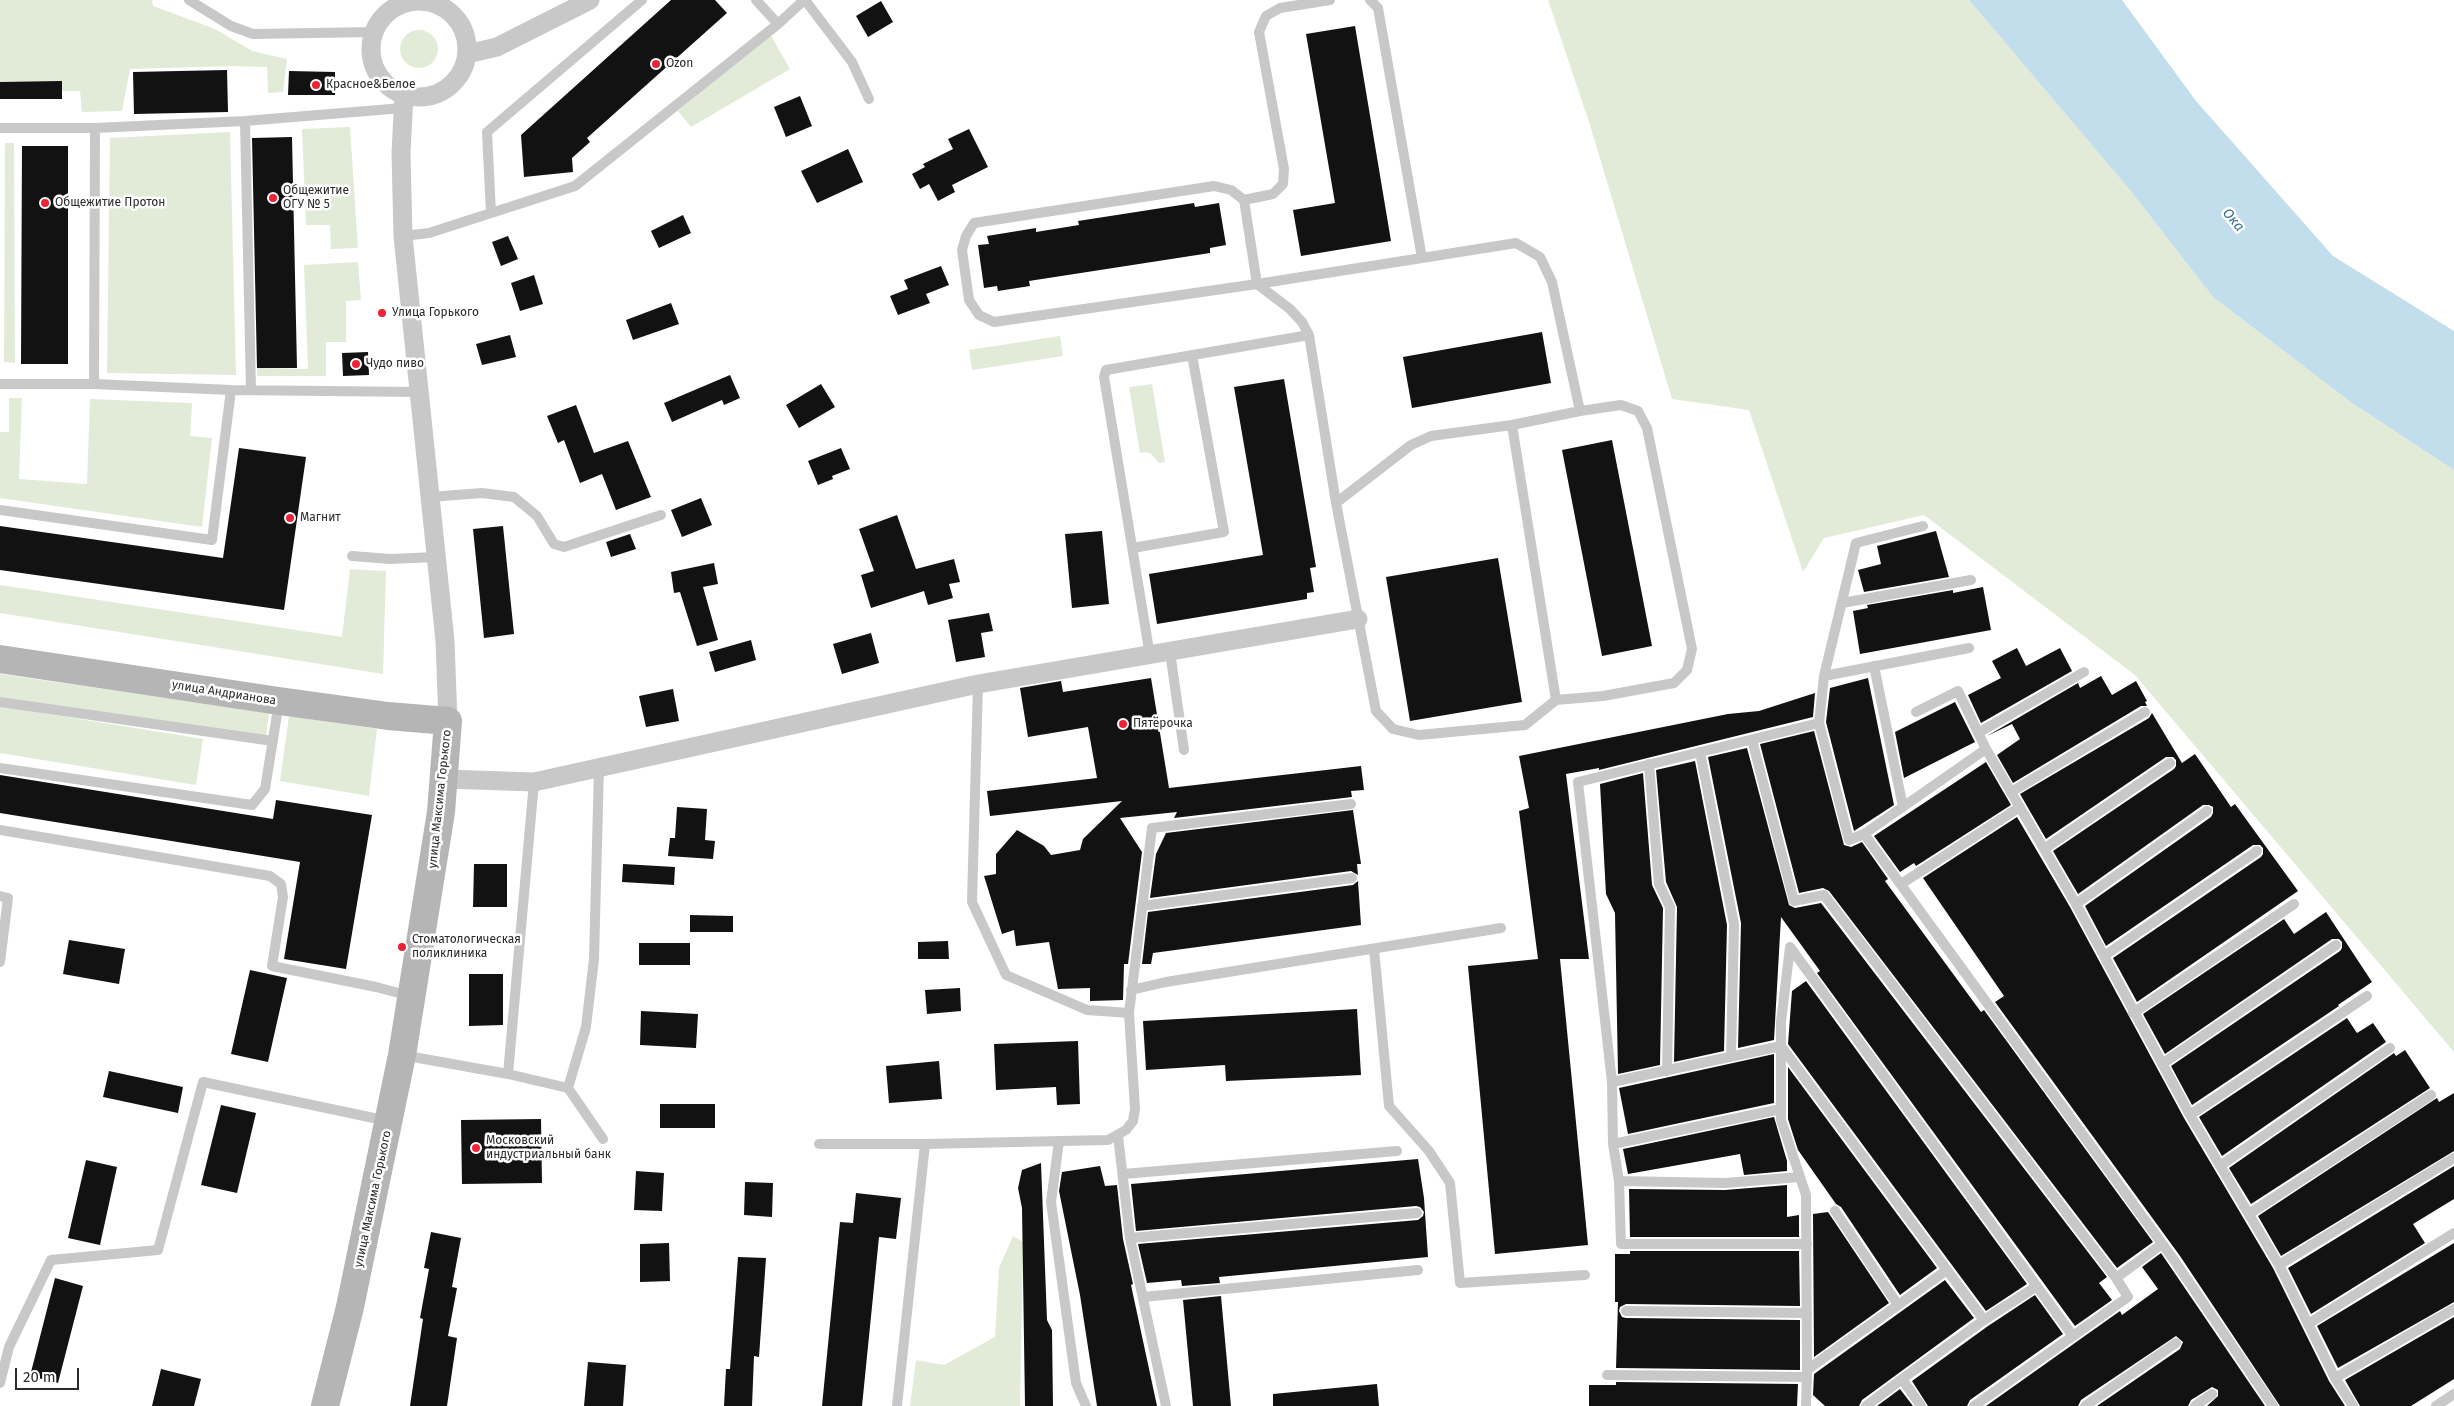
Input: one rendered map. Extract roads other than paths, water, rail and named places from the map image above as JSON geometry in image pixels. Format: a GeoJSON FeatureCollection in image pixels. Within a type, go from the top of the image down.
{"type":"FeatureCollection","features":[{"type":"Feature","properties":{"kind":"street"},"geometry":{"type":"LineString","coordinates":[[467,54],[496,47],[590,0]]}},
{"type":"Feature","properties":{"kind":"street"},"geometry":{"type":"LineString","coordinates":[[405,1],[436,2],[449,11],[460,23],[466,38],[467,54],[463,68],[455,80],[445,89],[432,95],[404,101],[378,74],[372,58],[372,42],[384,16],[405,1]]}},
{"type":"Feature","properties":{"kind":"street","name":"улица Максима Горького"},"geometry":{"type":"LineString","coordinates":[[329,1405],[402,1055],[444,779],[448,721],[445,641],[403,236],[401,152],[404,101]]}},
{"type":"Feature","properties":{"kind":"street"},"geometry":{"type":"LineString","coordinates":[[444,779],[534,782],[978,684],[1358,619]]}},
{"type":"Feature","properties":{"kind":"street","name":"улица Андрианова"},"geometry":{"type":"LineString","coordinates":[[0,659],[279,701],[388,716],[448,721]]}},
{"type":"Feature","properties":{"kind":"lane"},"geometry":{"type":"LineString","coordinates":[[188,0],[231,26],[253,34],[375,32]]}},
{"type":"Feature","properties":{"kind":"lane"},"geometry":{"type":"LineString","coordinates":[[491,213],[487,132],[642,0]]}},
{"type":"Feature","properties":{"kind":"lane"},"geometry":{"type":"LineString","coordinates":[[756,0],[778,24]]}},
{"type":"Feature","properties":{"kind":"lane"},"geometry":{"type":"LineString","coordinates":[[403,236],[429,233],[575,186],[778,24],[805,0],[852,62],[869,99]]}},
{"type":"Feature","properties":{"kind":"lane"},"geometry":{"type":"LineString","coordinates":[[1244,200],[1273,194],[1282,184],[1284,169],[1259,32],[1266,16],[1280,8],[1330,0]]}},
{"type":"Feature","properties":{"kind":"lane"},"geometry":{"type":"LineString","coordinates":[[1370,0],[1378,8],[1422,258]]}},
{"type":"Feature","properties":{"kind":"lane"},"geometry":{"type":"LineString","coordinates":[[0,128],[95,128],[245,122],[404,101]]}},
{"type":"Feature","properties":{"kind":"lane"},"geometry":{"type":"LineString","coordinates":[[245,122],[251,390]]}},
{"type":"Feature","properties":{"kind":"lane"},"geometry":{"type":"LineString","coordinates":[[94,384],[95,128]]}},
{"type":"Feature","properties":{"kind":"lane"},"geometry":{"type":"LineString","coordinates":[[1336,503],[1411,445],[1431,436],[1512,426],[1580,411],[1621,405],[1638,411],[1647,428],[1692,649],[1687,670],[1674,683],[1603,696],[1556,700],[1525,724],[1419,736],[1393,729],[1376,711],[1336,503],[1309,335],[1302,322],[1290,309],[1257,284],[1244,200],[1231,190],[1214,186],[974,223],[966,236],[962,250],[969,300],[979,315],[994,322],[1257,284],[1516,243],[1540,257],[1552,282],[1580,411]]}},
{"type":"Feature","properties":{"kind":"lane"},"geometry":{"type":"LineString","coordinates":[[1150,656],[1104,378],[1106,370],[1309,335]]}},
{"type":"Feature","properties":{"kind":"lane"},"geometry":{"type":"LineString","coordinates":[[1133,548],[1224,532],[1192,355]]}},
{"type":"Feature","properties":{"kind":"lane"},"geometry":{"type":"LineString","coordinates":[[0,384],[94,384],[231,390],[419,392]]}},
{"type":"Feature","properties":{"kind":"lane"},"geometry":{"type":"LineString","coordinates":[[0,510],[212,540],[231,390]]}},
{"type":"Feature","properties":{"kind":"lane"},"geometry":{"type":"LineString","coordinates":[[1512,426],[1556,700]]}},
{"type":"Feature","properties":{"kind":"lane"},"geometry":{"type":"LineString","coordinates":[[430,498],[482,493],[514,497],[538,516],[554,544],[564,547],[661,516]]}},
{"type":"Feature","properties":{"kind":"lane"},"geometry":{"type":"LineString","coordinates":[[1923,526],[1856,543],[1824,676],[1819,724],[1849,840],[1864,834],[1986,749]]}},
{"type":"Feature","properties":{"kind":"lane"},"geometry":{"type":"LineString","coordinates":[[352,556],[390,559],[436,557]]}},
{"type":"Feature","properties":{"kind":"lane"},"geometry":{"type":"LineString","coordinates":[[1842,603],[1971,580]]}},
{"type":"Feature","properties":{"kind":"lane"},"geometry":{"type":"LineString","coordinates":[[1824,676],[1970,648]]}},
{"type":"Feature","properties":{"kind":"lane"},"geometry":{"type":"LineString","coordinates":[[1170,652],[1184,750]]}},
{"type":"Feature","properties":{"kind":"lane"},"geometry":{"type":"LineString","coordinates":[[1874,666],[1903,807]]}},
{"type":"Feature","properties":{"kind":"lane"},"geometry":{"type":"LineString","coordinates":[[1978,733],[2084,672]]}},
{"type":"Feature","properties":{"kind":"lane"},"geometry":{"type":"LineString","coordinates":[[978,684],[972,902],[1006,975],[1087,1010],[1129,1013]]}},
{"type":"Feature","properties":{"kind":"lane"},"geometry":{"type":"LineString","coordinates":[[1916,712],[1958,691],[1986,749],[2076,904],[2133,1013],[2190,1115],[2279,1265],[2335,1378],[2353,1406]]}},
{"type":"Feature","properties":{"kind":"lane"},"geometry":{"type":"LineString","coordinates":[[0,768],[252,805],[265,790],[279,701]]}},
{"type":"Feature","properties":{"kind":"lane"},"geometry":{"type":"LineString","coordinates":[[0,702],[273,741]]}},
{"type":"Feature","properties":{"kind":"lane"},"geometry":{"type":"LineString","coordinates":[[2011,792],[2145,712]]}},
{"type":"Feature","properties":{"kind":"lane"},"geometry":{"type":"LineString","coordinates":[[1807,1244],[1621,1244],[1619,1181],[1613,1144],[1612,1082],[1578,782],[1819,724]]}},
{"type":"Feature","properties":{"kind":"lane"},"geometry":{"type":"LineString","coordinates":[[1752,740],[1794,901],[1824,895],[2116,1278],[2128,1297],[1974,1406]]}},
{"type":"Feature","properties":{"kind":"lane"},"geometry":{"type":"LineString","coordinates":[[1700,752],[1734,924],[1731,1057]]}},
{"type":"Feature","properties":{"kind":"lane"},"geometry":{"type":"LineString","coordinates":[[2044,849],[2170,763]]}},
{"type":"Feature","properties":{"kind":"lane"},"geometry":{"type":"LineString","coordinates":[[1650,764],[1659,884],[1670,907],[1667,1070]]}},
{"type":"Feature","properties":{"kind":"lane"},"geometry":{"type":"LineString","coordinates":[[568,1088],[586,1027],[594,959],[599,768]]}},
{"type":"Feature","properties":{"kind":"lane"},"geometry":{"type":"LineString","coordinates":[[508,1074],[534,782]]}},
{"type":"Feature","properties":{"kind":"lane"},"geometry":{"type":"LineString","coordinates":[[819,1144],[1059,1142],[1108,1140],[1118,1136],[1132,1121],[1135,1109],[1129,1013],[1152,828],[1350,804]]}},
{"type":"Feature","properties":{"kind":"lane"},"geometry":{"type":"LineString","coordinates":[[1901,884],[2020,807]]}},
{"type":"Feature","properties":{"kind":"lane"},"geometry":{"type":"LineString","coordinates":[[2076,904],[2207,811]]}},
{"type":"Feature","properties":{"kind":"lane"},"geometry":{"type":"LineString","coordinates":[[0,830],[270,876],[280,884],[284,897],[272,966],[376,987],[412,997]]}},
{"type":"Feature","properties":{"kind":"lane"},"geometry":{"type":"LineString","coordinates":[[1864,834],[2162,1244],[2273,1406]]}},
{"type":"Feature","properties":{"kind":"lane"},"geometry":{"type":"LineString","coordinates":[[2104,956],[2257,850]]}},
{"type":"Feature","properties":{"kind":"lane"},"geometry":{"type":"LineString","coordinates":[[1142,906],[1352,878]]}},
{"type":"Feature","properties":{"kind":"lane"},"geometry":{"type":"LineString","coordinates":[[0,896],[8,898],[0,962]]}},
{"type":"Feature","properties":{"kind":"lane"},"geometry":{"type":"LineString","coordinates":[[2133,1013],[2294,904]]}},
{"type":"Feature","properties":{"kind":"lane"},"geometry":{"type":"LineString","coordinates":[[1132,990],[1166,982],[1501,928]]}},
{"type":"Feature","properties":{"kind":"lane"},"geometry":{"type":"LineString","coordinates":[[2162,1064],[2336,945]]}},
{"type":"Feature","properties":{"kind":"lane"},"geometry":{"type":"LineString","coordinates":[[1806,1406],[1806,1195],[1781,1120],[1781,1022],[1790,947],[2074,1336]]}},
{"type":"Feature","properties":{"kind":"lane"},"geometry":{"type":"LineString","coordinates":[[1374,949],[1389,1106],[1429,1151],[1450,1183],[1460,1283],[1585,1275]]}},
{"type":"Feature","properties":{"kind":"lane"},"geometry":{"type":"LineString","coordinates":[[2190,1115],[2367,996]]}},
{"type":"Feature","properties":{"kind":"lane"},"geometry":{"type":"LineString","coordinates":[[1612,1082],[1781,1046]]}},
{"type":"Feature","properties":{"kind":"lane"},"geometry":{"type":"LineString","coordinates":[[1781,1046],[1984,1320]]}},
{"type":"Feature","properties":{"kind":"lane"},"geometry":{"type":"LineString","coordinates":[[2220,1166],[2390,1048]]}},
{"type":"Feature","properties":{"kind":"lane"},"geometry":{"type":"LineString","coordinates":[[402,1055],[508,1074],[568,1088],[603,1139]]}},
{"type":"Feature","properties":{"kind":"lane"},"geometry":{"type":"LineString","coordinates":[[0,1383],[5,1345],[51,1260],[158,1250],[203,1082],[389,1121]]}},
{"type":"Feature","properties":{"kind":"lane"},"geometry":{"type":"LineString","coordinates":[[2249,1214],[2431,1094]]}},
{"type":"Feature","properties":{"kind":"lane"},"geometry":{"type":"LineString","coordinates":[[1613,1144],[1781,1109]]}},
{"type":"Feature","properties":{"kind":"lane"},"geometry":{"type":"LineString","coordinates":[[1118,1136],[1130,1238],[1166,1406]]}},
{"type":"Feature","properties":{"kind":"lane"},"geometry":{"type":"LineString","coordinates":[[1059,1142],[1050,1202],[1076,1383],[1086,1406]]}},
{"type":"Feature","properties":{"kind":"lane"},"geometry":{"type":"LineString","coordinates":[[897,1406],[925,1144]]}},
{"type":"Feature","properties":{"kind":"lane"},"geometry":{"type":"LineString","coordinates":[[1122,1174],[1397,1151]]}},
{"type":"Feature","properties":{"kind":"lane"},"geometry":{"type":"LineString","coordinates":[[2279,1265],[2454,1158]]}},
{"type":"Feature","properties":{"kind":"lane"},"geometry":{"type":"LineString","coordinates":[[1619,1181],[1725,1183],[1800,1177]]}},
{"type":"Feature","properties":{"kind":"lane"},"geometry":{"type":"LineString","coordinates":[[1835,1211],[1898,1305]]}},
{"type":"Feature","properties":{"kind":"lane"},"geometry":{"type":"LineString","coordinates":[[1130,1238],[1417,1213]]}},
{"type":"Feature","properties":{"kind":"lane"},"geometry":{"type":"LineString","coordinates":[[2308,1324],[2454,1233]]}},
{"type":"Feature","properties":{"kind":"lane"},"geometry":{"type":"LineString","coordinates":[[2116,1278],[2162,1244]]}},
{"type":"Feature","properties":{"kind":"lane"},"geometry":{"type":"LineString","coordinates":[[1143,1297],[1418,1270]]}},
{"type":"Feature","properties":{"kind":"lane"},"geometry":{"type":"LineString","coordinates":[[1607,1375],[1807,1373],[1947,1270]]}},
{"type":"Feature","properties":{"kind":"lane"},"geometry":{"type":"LineString","coordinates":[[1866,1406],[1984,1320],[2037,1286]]}},
{"type":"Feature","properties":{"kind":"lane"},"geometry":{"type":"LineString","coordinates":[[2335,1378],[2454,1309]]}},
{"type":"Feature","properties":{"kind":"lane"},"geometry":{"type":"LineString","coordinates":[[1626,1311],[1807,1313]]}},
{"type":"Feature","properties":{"kind":"lane"},"geometry":{"type":"LineString","coordinates":[[2085,1406],[2176,1343]]}},
{"type":"Feature","properties":{"kind":"lane"},"geometry":{"type":"LineString","coordinates":[[1902,1380],[1921,1406]]}},
{"type":"Feature","properties":{"kind":"lane"},"geometry":{"type":"LineString","coordinates":[[2196,1406],[2212,1394]]}},
{"type":"Feature","properties":{"kind":"lane"},"geometry":{"type":"LineString","coordinates":[[2436,1406],[2454,1394]]}},
{"type":"Feature","properties":{"kind":"water","name":"Ока"},"geometry":{"type":"Polygon","coordinates":[[[1969,0],[2122,0],[2196,101],[2333,256],[2454,331],[2454,470],[2352,403],[2213,297],[2130,190],[1969,0]]]}},
{"type":"Feature","properties":{"kind":"place","name":"Ozon"},"geometry":{"type":"Point","coordinates":[656,64]}},
{"type":"Feature","properties":{"kind":"place","name":"Красное&Белое"},"geometry":{"type":"Point","coordinates":[316,85]}},
{"type":"Feature","properties":{"kind":"place","name":"Общежитие ОГУ № 5"},"geometry":{"type":"Point","coordinates":[273,198]}},
{"type":"Feature","properties":{"kind":"place","name":"Общежитие Протон"},"geometry":{"type":"Point","coordinates":[45,203]}},
{"type":"Feature","properties":{"kind":"place","name":"Улица Горького"},"geometry":{"type":"Point","coordinates":[382,313]}},
{"type":"Feature","properties":{"kind":"place","name":"Чудо пиво"},"geometry":{"type":"Point","coordinates":[356,364]}},
{"type":"Feature","properties":{"kind":"place","name":"Магнит"},"geometry":{"type":"Point","coordinates":[290,518]}},
{"type":"Feature","properties":{"kind":"place","name":"Пятёрочка"},"geometry":{"type":"Point","coordinates":[1123,724]}},
{"type":"Feature","properties":{"kind":"place","name":"Стоматологическая поликлиника"},"geometry":{"type":"Point","coordinates":[402,947]}},
{"type":"Feature","properties":{"kind":"place","name":"Московский индустриальный банк"},"geometry":{"type":"Point","coordinates":[476,1148]}}]}
